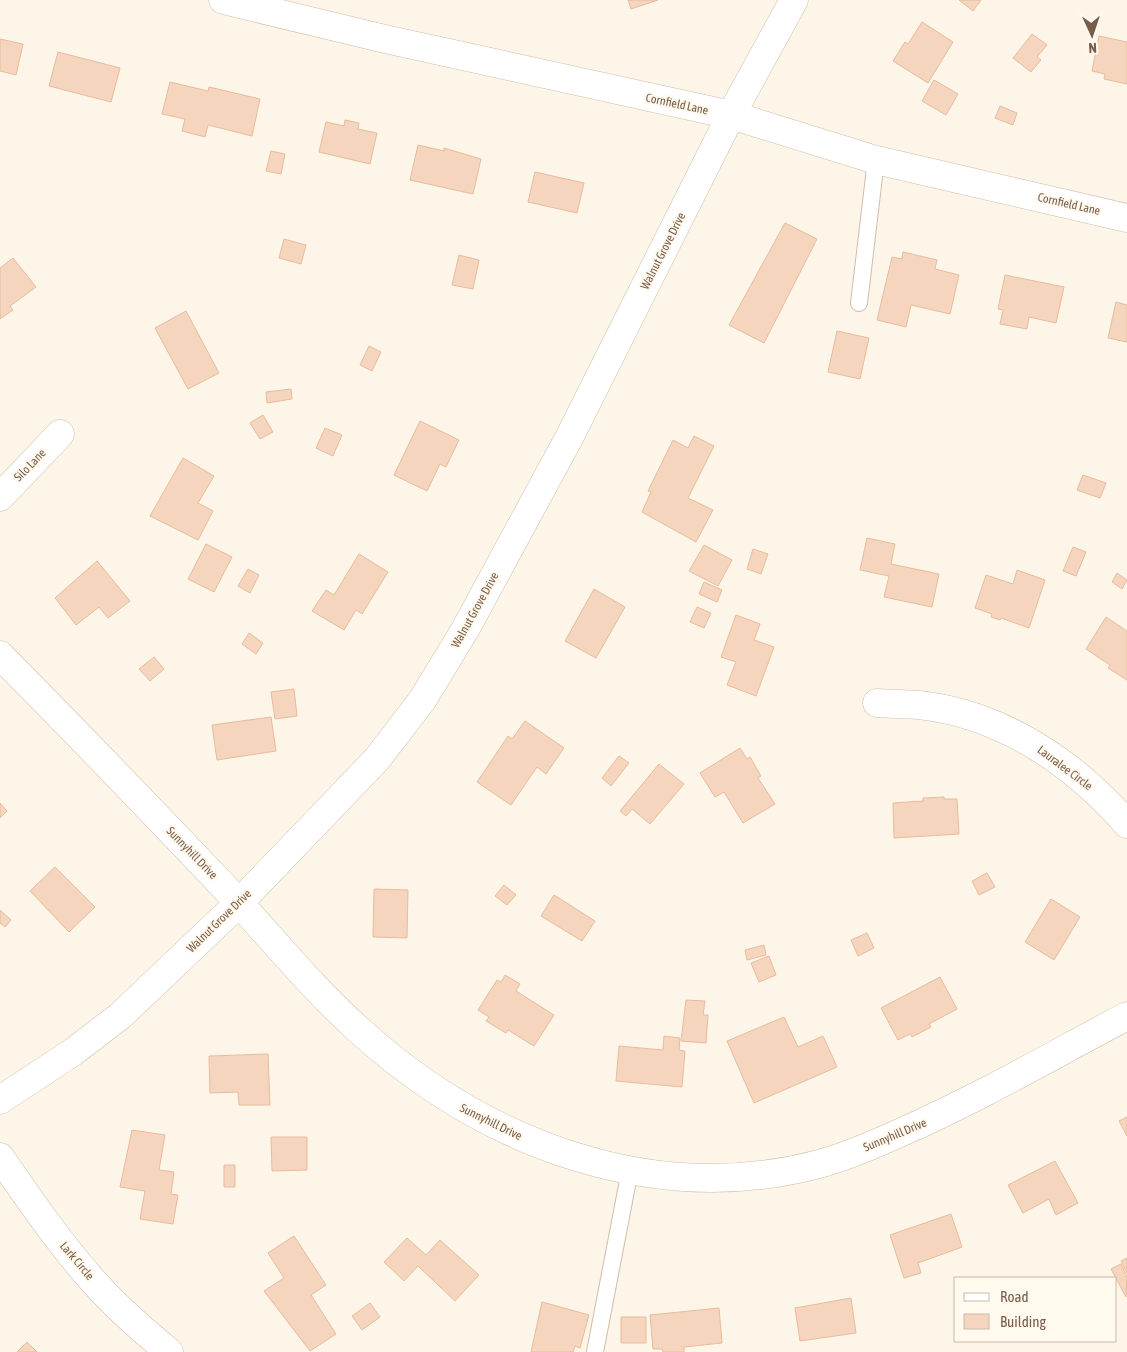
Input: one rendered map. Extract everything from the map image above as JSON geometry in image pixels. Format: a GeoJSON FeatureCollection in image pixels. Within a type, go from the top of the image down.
{"type":"FeatureCollection","features":[{"type":"Feature","properties":{"kind":"street","name":"Cornfield Lane"},"geometry":{"type":"LineString","coordinates":[[224,0],[404,44],[731,115],[876,160],[1127,218]]}},
{"type":"Feature","properties":{"kind":"street","name":"Walnut Grove Drive"},"geometry":{"type":"LineString","coordinates":[[0,1100],[73,1052],[120,1016],[240,903],[377,759],[423,699],[466,628],[570,436],[731,115],[794,0]]}},
{"type":"Feature","properties":{"kind":"street","name":"Silo Lane"},"geometry":{"type":"LineString","coordinates":[[0,497],[60,434]]}},
{"type":"Feature","properties":{"kind":"street","name":"Sunnyhill Drive"},"geometry":{"type":"LineString","coordinates":[[0,655],[240,903],[308,980],[360,1031],[416,1078],[460,1107],[512,1133],[566,1154],[630,1170],[677,1177],[719,1179],[770,1175],[821,1164],[863,1149],[941,1115],[1127,1016]]}},
{"type":"Feature","properties":{"kind":"street","name":"Lauralee Circle"},"geometry":{"type":"LineString","coordinates":[[877,703],[928,707],[962,714],[1002,728],[1047,752],[1090,786],[1127,824]]}},
{"type":"Feature","properties":{"kind":"street","name":"Lark Circle"},"geometry":{"type":"LineString","coordinates":[[0,1157],[52,1231],[94,1282],[132,1321],[169,1352]]}},
{"type":"Feature","properties":{"kind":"lane"},"geometry":{"type":"LineString","coordinates":[[859,303],[876,160]]}},
{"type":"Feature","properties":{"kind":"lane"},"geometry":{"type":"LineString","coordinates":[[595,1352],[630,1170]]}},
{"type":"Feature","properties":{"kind":"building"},"geometry":{"type":"Polygon","coordinates":[[[628,0],[658,0],[631,9],[628,0]]]}},
{"type":"Feature","properties":{"kind":"building"},"geometry":{"type":"Polygon","coordinates":[[[959,0],[981,0],[973,11],[959,0]]]}},
{"type":"Feature","properties":{"kind":"building"},"geometry":{"type":"Polygon","coordinates":[[[922,22],[953,42],[928,83],[893,61],[905,42],[908,44],[922,22]]]}},
{"type":"Feature","properties":{"kind":"building"},"geometry":{"type":"Polygon","coordinates":[[[1032,34],[1047,45],[1037,57],[1041,60],[1031,72],[1013,58],[1032,34]]]}},
{"type":"Feature","properties":{"kind":"building"},"geometry":{"type":"Polygon","coordinates":[[[1099,36],[1127,42],[1127,84],[1104,79],[1105,74],[1092,71],[1099,36]]]}},
{"type":"Feature","properties":{"kind":"building"},"geometry":{"type":"Polygon","coordinates":[[[0,39],[23,44],[16,75],[0,71],[0,39]]]}},
{"type":"Feature","properties":{"kind":"building"},"geometry":{"type":"Polygon","coordinates":[[[58,52],[120,68],[111,102],[49,86],[58,52]]]}},
{"type":"Feature","properties":{"kind":"building"},"geometry":{"type":"Polygon","coordinates":[[[934,80],[958,94],[946,115],[922,101],[934,80]]]}},
{"type":"Feature","properties":{"kind":"building"},"geometry":{"type":"Polygon","coordinates":[[[170,82],[208,91],[209,87],[260,99],[252,136],[208,125],[205,137],[182,131],[185,119],[162,114],[170,82]]]}},
{"type":"Feature","properties":{"kind":"building"},"geometry":{"type":"Polygon","coordinates":[[[1000,106],[1017,113],[1013,125],[995,118],[1000,106]]]}},
{"type":"Feature","properties":{"kind":"building"},"geometry":{"type":"Polygon","coordinates":[[[345,120],[359,123],[358,129],[377,133],[370,164],[319,152],[326,122],[344,126],[345,120]]]}},
{"type":"Feature","properties":{"kind":"building"},"geometry":{"type":"Polygon","coordinates":[[[418,145],[444,151],[444,148],[481,159],[473,194],[410,180],[418,145]]]}},
{"type":"Feature","properties":{"kind":"building"},"geometry":{"type":"Polygon","coordinates":[[[271,151],[285,154],[281,174],[266,171],[271,151]]]}},
{"type":"Feature","properties":{"kind":"building"},"geometry":{"type":"Polygon","coordinates":[[[535,172],[584,183],[577,213],[528,202],[535,172]]]}},
{"type":"Feature","properties":{"kind":"building"},"geometry":{"type":"Polygon","coordinates":[[[785,223],[817,239],[764,343],[729,325],[785,223]]]}},
{"type":"Feature","properties":{"kind":"building"},"geometry":{"type":"Polygon","coordinates":[[[284,239],[306,245],[301,264],[279,258],[284,239]]]}},
{"type":"Feature","properties":{"kind":"building"},"geometry":{"type":"Polygon","coordinates":[[[903,252],[937,260],[935,269],[959,275],[950,314],[911,305],[906,327],[877,320],[892,257],[902,259],[903,252]]]}},
{"type":"Feature","properties":{"kind":"building"},"geometry":{"type":"Polygon","coordinates":[[[459,255],[479,260],[473,289],[452,285],[459,255]]]}},
{"type":"Feature","properties":{"kind":"building"},"geometry":{"type":"Polygon","coordinates":[[[13,258],[36,287],[10,306],[13,310],[0,319],[0,268],[13,258]]]}},
{"type":"Feature","properties":{"kind":"building"},"geometry":{"type":"Polygon","coordinates":[[[1005,275],[1064,287],[1056,323],[1029,317],[1027,329],[1000,324],[1003,310],[998,309],[1005,275]]]}},
{"type":"Feature","properties":{"kind":"building"},"geometry":{"type":"Polygon","coordinates":[[[1116,302],[1127,305],[1127,342],[1108,338],[1116,302]]]}},
{"type":"Feature","properties":{"kind":"building"},"geometry":{"type":"Polygon","coordinates":[[[186,311],[219,373],[188,389],[155,328],[186,311]]]}},
{"type":"Feature","properties":{"kind":"building"},"geometry":{"type":"Polygon","coordinates":[[[837,331],[869,338],[860,379],[828,372],[837,331]]]}},
{"type":"Feature","properties":{"kind":"building"},"geometry":{"type":"Polygon","coordinates":[[[369,346],[381,352],[372,371],[360,365],[369,346]]]}},
{"type":"Feature","properties":{"kind":"building"},"geometry":{"type":"Polygon","coordinates":[[[291,389],[292,399],[267,403],[266,392],[291,389]]]}},
{"type":"Feature","properties":{"kind":"building"},"geometry":{"type":"Polygon","coordinates":[[[263,415],[273,432],[260,439],[250,423],[263,415]]]}},
{"type":"Feature","properties":{"kind":"building"},"geometry":{"type":"Polygon","coordinates":[[[420,421],[459,440],[446,467],[440,464],[427,491],[394,475],[420,421]]]}},
{"type":"Feature","properties":{"kind":"building"},"geometry":{"type":"Polygon","coordinates":[[[325,428],[342,435],[333,456],[316,448],[325,428]]]}},
{"type":"Feature","properties":{"kind":"building"},"geometry":{"type":"Polygon","coordinates":[[[694,436],[714,446],[688,498],[713,510],[696,542],[642,512],[651,492],[648,491],[673,440],[688,448],[694,436]]]}},
{"type":"Feature","properties":{"kind":"building"},"geometry":{"type":"Polygon","coordinates":[[[183,458],[214,476],[198,503],[213,511],[198,540],[150,516],[183,458]]]}},
{"type":"Feature","properties":{"kind":"building"},"geometry":{"type":"Polygon","coordinates":[[[1083,475],[1106,483],[1100,498],[1077,490],[1083,475]]]}},
{"type":"Feature","properties":{"kind":"building"},"geometry":{"type":"Polygon","coordinates":[[[867,538],[895,544],[891,564],[939,574],[932,607],[884,597],[889,576],[860,570],[867,538]]]}},
{"type":"Feature","properties":{"kind":"building"},"geometry":{"type":"Polygon","coordinates":[[[206,544],[232,557],[214,592],[188,579],[206,544]]]}},
{"type":"Feature","properties":{"kind":"building"},"geometry":{"type":"Polygon","coordinates":[[[704,545],[732,560],[718,586],[689,571],[704,545]]]}},
{"type":"Feature","properties":{"kind":"building"},"geometry":{"type":"Polygon","coordinates":[[[1073,547],[1086,552],[1076,576],[1063,571],[1073,547]]]}},
{"type":"Feature","properties":{"kind":"building"},"geometry":{"type":"Polygon","coordinates":[[[753,549],[768,554],[761,574],[747,569],[753,549]]]}},
{"type":"Feature","properties":{"kind":"building"},"geometry":{"type":"Polygon","coordinates":[[[359,554],[388,572],[362,614],[356,610],[344,630],[312,611],[326,590],[334,595],[359,554]]]}},
{"type":"Feature","properties":{"kind":"building"},"geometry":{"type":"Polygon","coordinates":[[[97,561],[130,601],[108,618],[99,607],[76,625],[55,598],[97,561]]]}},
{"type":"Feature","properties":{"kind":"building"},"geometry":{"type":"Polygon","coordinates":[[[248,569],[259,575],[250,593],[238,586],[248,569]]]}},
{"type":"Feature","properties":{"kind":"building"},"geometry":{"type":"Polygon","coordinates":[[[1017,570],[1045,580],[1029,628],[1001,618],[1000,620],[991,617],[992,614],[975,608],[986,575],[1013,584],[1017,570]]]}},
{"type":"Feature","properties":{"kind":"building"},"geometry":{"type":"Polygon","coordinates":[[[1117,573],[1127,580],[1122,589],[1112,582],[1117,573]]]}},
{"type":"Feature","properties":{"kind":"building"},"geometry":{"type":"Polygon","coordinates":[[[704,582],[722,590],[717,602],[699,594],[704,582]]]}},
{"type":"Feature","properties":{"kind":"building"},"geometry":{"type":"Polygon","coordinates":[[[594,589],[625,607],[596,658],[565,641],[594,589]]]}},
{"type":"Feature","properties":{"kind":"building"},"geometry":{"type":"Polygon","coordinates":[[[697,607],[711,613],[704,628],[690,622],[697,607]]]}},
{"type":"Feature","properties":{"kind":"building"},"geometry":{"type":"Polygon","coordinates":[[[736,615],[760,624],[754,640],[774,647],[756,696],[727,685],[736,662],[721,657],[736,615]]]}},
{"type":"Feature","properties":{"kind":"building"},"geometry":{"type":"Polygon","coordinates":[[[1106,617],[1127,631],[1127,680],[1108,668],[1110,665],[1086,649],[1106,617]]]}},
{"type":"Feature","properties":{"kind":"building"},"geometry":{"type":"Polygon","coordinates":[[[249,633],[263,643],[256,654],[242,644],[249,633]]]}},
{"type":"Feature","properties":{"kind":"building"},"geometry":{"type":"Polygon","coordinates":[[[154,657],[164,669],[150,681],[139,669],[154,657]]]}},
{"type":"Feature","properties":{"kind":"building"},"geometry":{"type":"Polygon","coordinates":[[[294,689],[297,716],[275,719],[271,692],[294,689]]]}},
{"type":"Feature","properties":{"kind":"building"},"geometry":{"type":"Polygon","coordinates":[[[271,717],[276,751],[217,760],[212,725],[271,717]]]}},
{"type":"Feature","properties":{"kind":"building"},"geometry":{"type":"Polygon","coordinates":[[[525,721],[564,748],[546,774],[537,767],[511,805],[477,782],[508,736],[512,739],[525,721]]]}},
{"type":"Feature","properties":{"kind":"building"},"geometry":{"type":"Polygon","coordinates":[[[740,748],[747,759],[750,757],[761,776],[758,778],[775,804],[743,823],[724,792],[715,797],[700,773],[740,748]]]}},
{"type":"Feature","properties":{"kind":"building"},"geometry":{"type":"Polygon","coordinates":[[[619,756],[629,763],[611,786],[602,778],[619,756]]]}},
{"type":"Feature","properties":{"kind":"building"},"geometry":{"type":"Polygon","coordinates":[[[659,764],[684,784],[650,824],[632,809],[626,816],[620,811],[659,764]]]}},
{"type":"Feature","properties":{"kind":"building"},"geometry":{"type":"Polygon","coordinates":[[[944,797],[944,799],[957,799],[959,834],[894,838],[893,803],[923,801],[923,798],[944,797]]]}},
{"type":"Feature","properties":{"kind":"building"},"geometry":{"type":"Polygon","coordinates":[[[0,803],[7,811],[0,818],[0,803]]]}},
{"type":"Feature","properties":{"kind":"building"},"geometry":{"type":"Polygon","coordinates":[[[55,867],[95,907],[69,932],[30,891],[55,867]]]}},
{"type":"Feature","properties":{"kind":"building"},"geometry":{"type":"Polygon","coordinates":[[[987,873],[995,887],[979,895],[972,881],[987,873]]]}},
{"type":"Feature","properties":{"kind":"building"},"geometry":{"type":"Polygon","coordinates":[[[504,885],[516,895],[507,905],[495,896],[504,885]]]}},
{"type":"Feature","properties":{"kind":"building"},"geometry":{"type":"Polygon","coordinates":[[[374,889],[408,890],[407,938],[373,937],[374,889]]]}},
{"type":"Feature","properties":{"kind":"building"},"geometry":{"type":"Polygon","coordinates":[[[554,895],[595,921],[582,941],[541,916],[554,895]]]}},
{"type":"Feature","properties":{"kind":"building"},"geometry":{"type":"Polygon","coordinates":[[[1051,899],[1080,917],[1054,960],[1025,942],[1051,899]]]}},
{"type":"Feature","properties":{"kind":"building"},"geometry":{"type":"Polygon","coordinates":[[[0,910],[11,920],[5,927],[0,923],[0,910]]]}},
{"type":"Feature","properties":{"kind":"building"},"geometry":{"type":"Polygon","coordinates":[[[867,933],[874,948],[858,956],[851,940],[867,933]]]}},
{"type":"Feature","properties":{"kind":"building"},"geometry":{"type":"Polygon","coordinates":[[[764,945],[766,955],[747,960],[745,950],[764,945]]]}},
{"type":"Feature","properties":{"kind":"building"},"geometry":{"type":"Polygon","coordinates":[[[769,956],[776,975],[759,982],[751,963],[769,956]]]}},
{"type":"Feature","properties":{"kind":"building"},"geometry":{"type":"Polygon","coordinates":[[[505,975],[520,984],[516,991],[554,1015],[534,1046],[508,1030],[506,1033],[486,1021],[489,1017],[478,1010],[497,980],[501,982],[505,975]]]}},
{"type":"Feature","properties":{"kind":"building"},"geometry":{"type":"Polygon","coordinates":[[[940,977],[957,1009],[929,1024],[931,1027],[912,1037],[910,1034],[898,1040],[881,1008],[940,977]]]}},
{"type":"Feature","properties":{"kind":"building"},"geometry":{"type":"Polygon","coordinates":[[[686,1000],[705,1001],[703,1015],[708,1015],[706,1043],[681,1041],[686,1000]]]}},
{"type":"Feature","properties":{"kind":"building"},"geometry":{"type":"Polygon","coordinates":[[[784,1017],[798,1047],[823,1036],[837,1067],[754,1103],[727,1041],[784,1017]]]}},
{"type":"Feature","properties":{"kind":"building"},"geometry":{"type":"Polygon","coordinates":[[[664,1036],[680,1038],[679,1050],[685,1051],[682,1087],[616,1081],[619,1046],[663,1050],[664,1036]]]}},
{"type":"Feature","properties":{"kind":"building"},"geometry":{"type":"Polygon","coordinates":[[[268,1054],[270,1105],[239,1105],[238,1092],[210,1093],[209,1056],[268,1054]]]}},
{"type":"Feature","properties":{"kind":"building"},"geometry":{"type":"Polygon","coordinates":[[[1127,1117],[1127,1136],[1119,1121],[1127,1117]]]}},
{"type":"Feature","properties":{"kind":"building"},"geometry":{"type":"Polygon","coordinates":[[[132,1130],[165,1135],[159,1170],[174,1172],[171,1194],[178,1195],[173,1224],[140,1219],[145,1191],[120,1187],[132,1130]]]}},
{"type":"Feature","properties":{"kind":"building"},"geometry":{"type":"Polygon","coordinates":[[[271,1137],[307,1137],[307,1170],[272,1171],[271,1137]]]}},
{"type":"Feature","properties":{"kind":"building"},"geometry":{"type":"Polygon","coordinates":[[[1055,1161],[1078,1203],[1056,1215],[1049,1199],[1023,1213],[1008,1185],[1055,1161]]]}},
{"type":"Feature","properties":{"kind":"building"},"geometry":{"type":"Polygon","coordinates":[[[224,1165],[235,1165],[235,1187],[224,1187],[224,1165]]]}},
{"type":"Feature","properties":{"kind":"building"},"geometry":{"type":"Polygon","coordinates":[[[951,1214],[962,1247],[918,1263],[921,1273],[904,1278],[890,1235],[951,1214]]]}},
{"type":"Feature","properties":{"kind":"building"},"geometry":{"type":"Polygon","coordinates":[[[294,1236],[326,1285],[311,1295],[336,1334],[310,1351],[264,1291],[284,1278],[268,1253],[294,1236]]]}},
{"type":"Feature","properties":{"kind":"building"},"geometry":{"type":"Polygon","coordinates":[[[407,1238],[426,1255],[440,1240],[479,1275],[455,1301],[418,1266],[404,1281],[384,1262],[407,1238]]]}},
{"type":"Feature","properties":{"kind":"building"},"geometry":{"type":"Polygon","coordinates":[[[1127,1258],[1127,1273],[1121,1261],[1127,1258]]]}},
{"type":"Feature","properties":{"kind":"building"},"geometry":{"type":"Polygon","coordinates":[[[1121,1264],[1127,1277],[1126,1297],[1117,1277],[1111,1269],[1121,1264]]]}},
{"type":"Feature","properties":{"kind":"building"},"geometry":{"type":"Polygon","coordinates":[[[851,1298],[856,1333],[800,1341],[795,1308],[851,1298]]]}},
{"type":"Feature","properties":{"kind":"building"},"geometry":{"type":"Polygon","coordinates":[[[542,1302],[589,1315],[580,1348],[575,1346],[573,1352],[531,1352],[542,1302]]]}},
{"type":"Feature","properties":{"kind":"building"},"geometry":{"type":"Polygon","coordinates":[[[370,1303],[380,1317],[362,1330],[352,1316],[370,1303]]]}},
{"type":"Feature","properties":{"kind":"building"},"geometry":{"type":"Polygon","coordinates":[[[719,1308],[722,1343],[684,1347],[684,1352],[663,1352],[662,1349],[653,1349],[650,1315],[719,1308]]]}},
{"type":"Feature","properties":{"kind":"building"},"geometry":{"type":"Polygon","coordinates":[[[621,1317],[646,1317],[646,1343],[621,1343],[621,1317]]]}},
{"type":"Feature","properties":{"kind":"building"},"geometry":{"type":"Polygon","coordinates":[[[27,1342],[37,1352],[17,1352],[27,1342]]]}}]}
